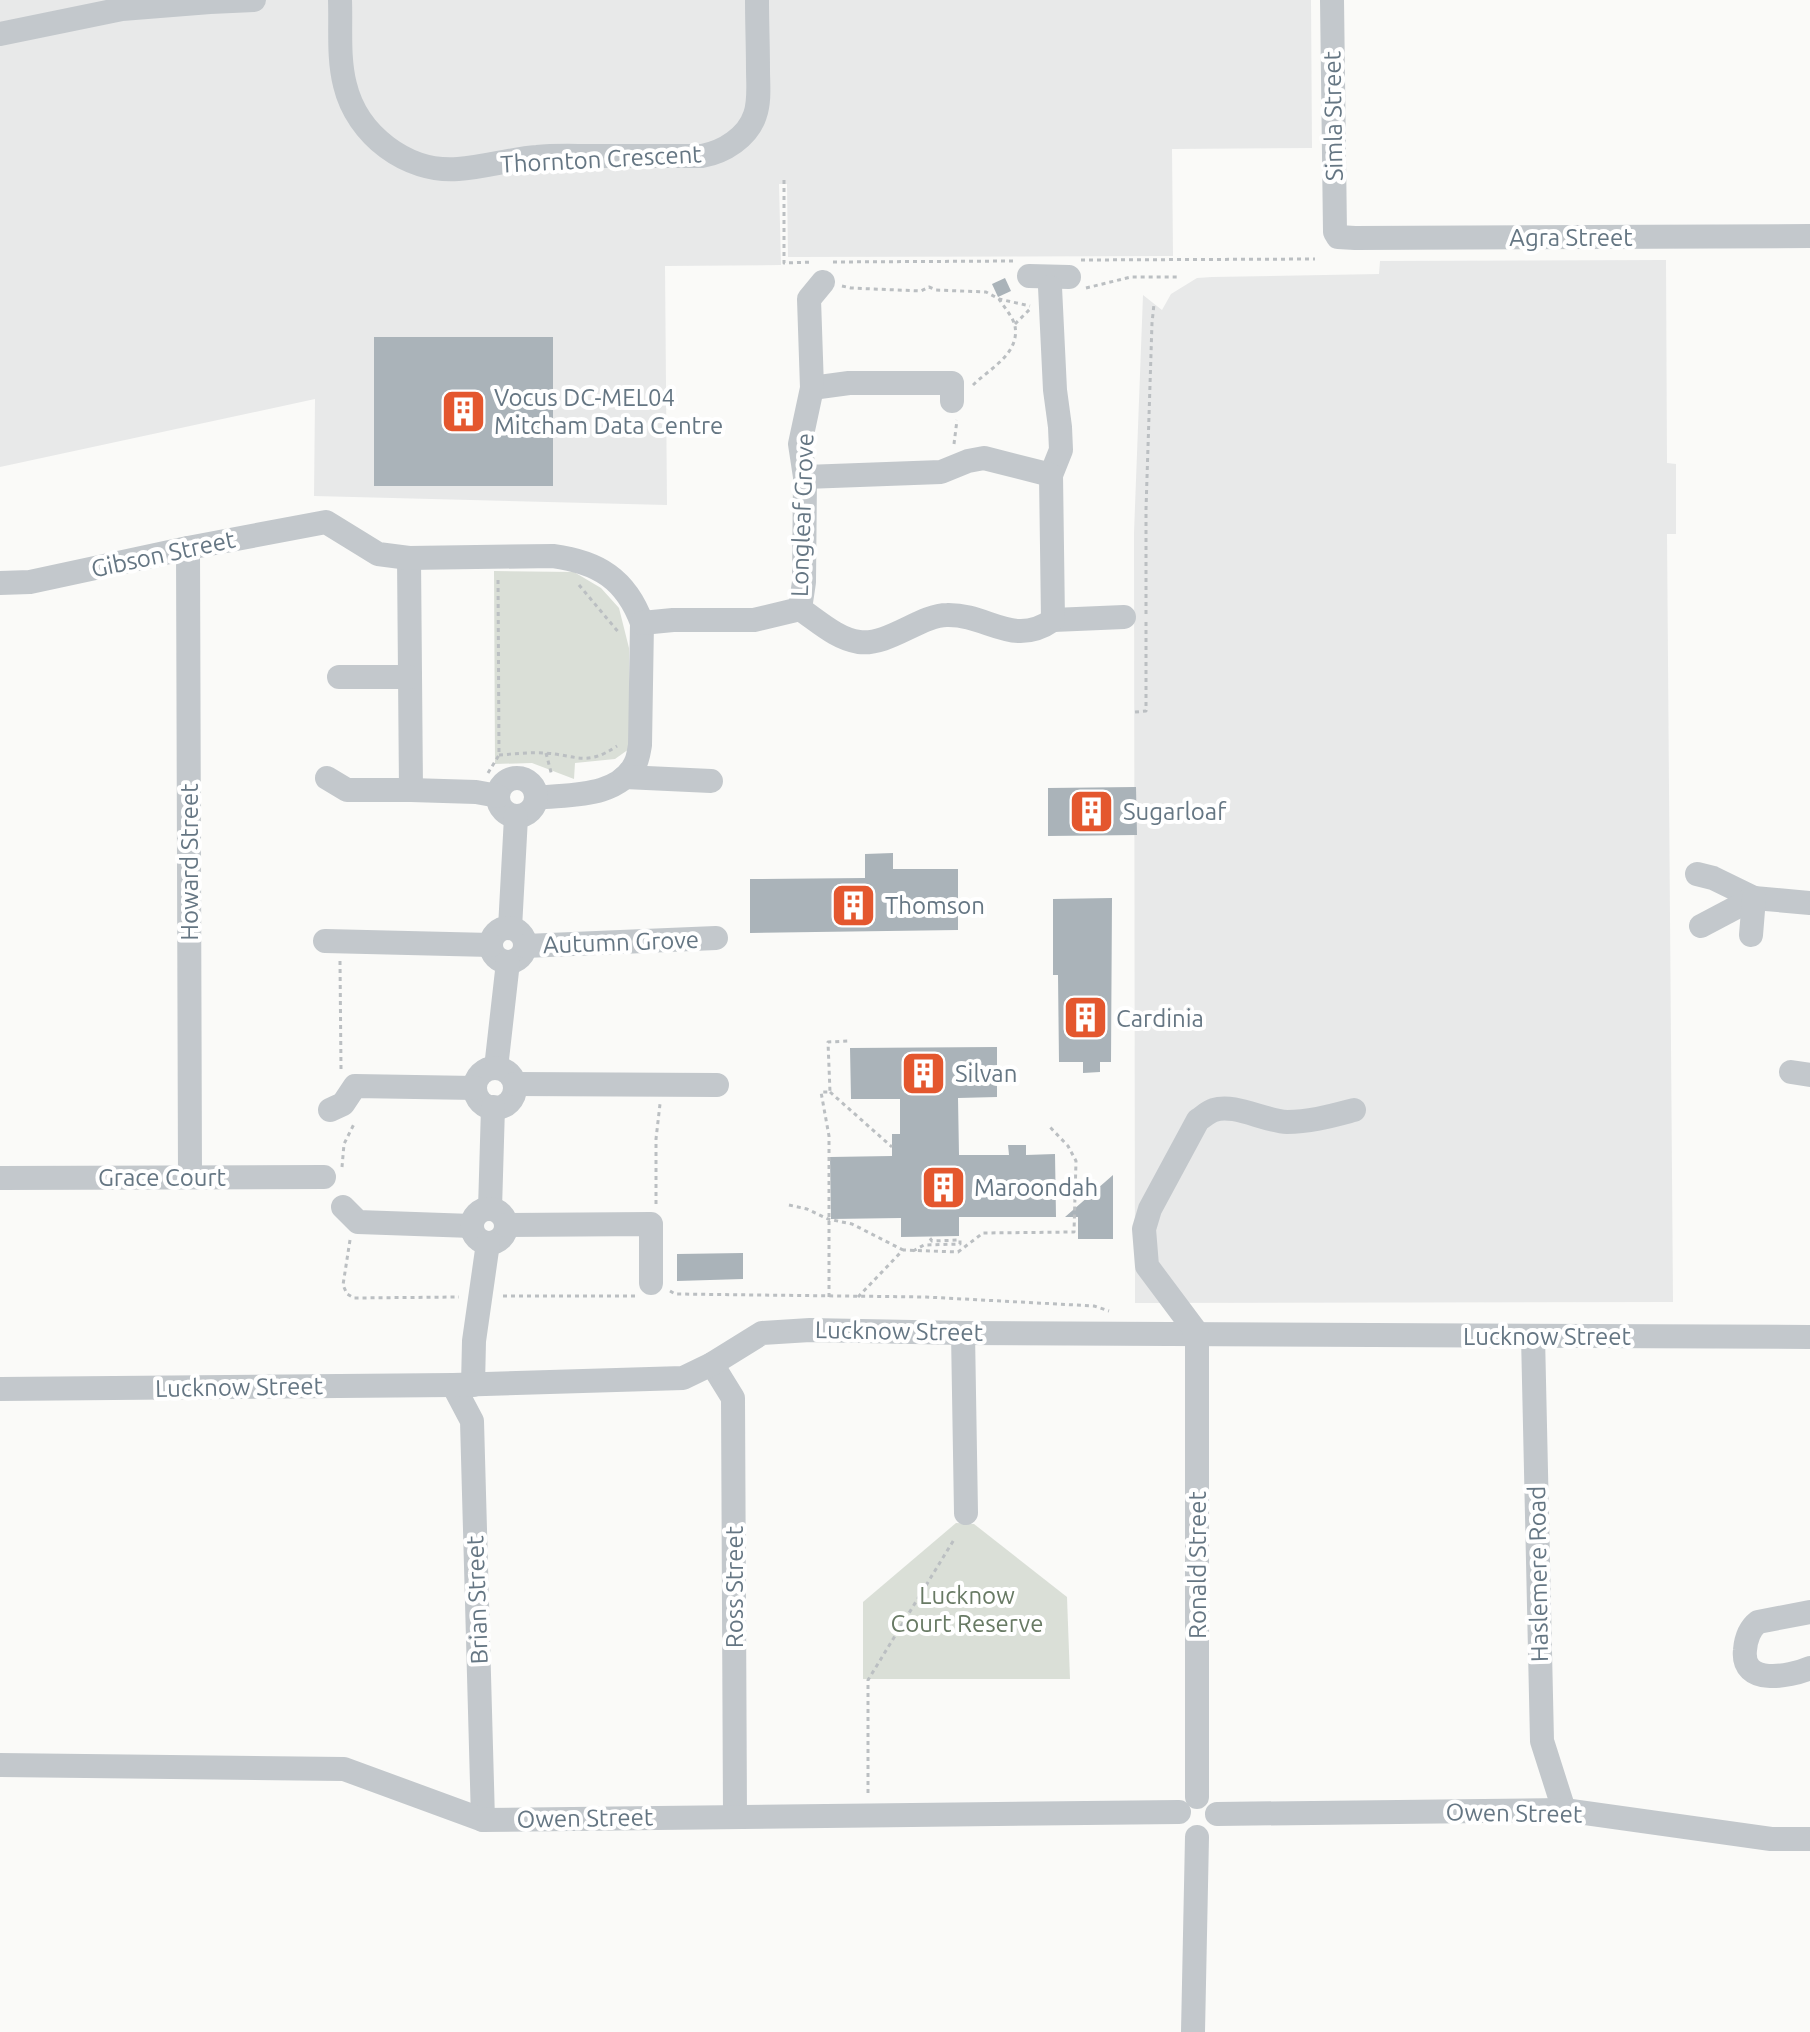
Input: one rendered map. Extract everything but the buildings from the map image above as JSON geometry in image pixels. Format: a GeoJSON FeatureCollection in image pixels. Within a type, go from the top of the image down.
{"type":"FeatureCollection","features":[{"type":"Feature","properties":{"kind":"street"},"geometry":{"type":"LineString","coordinates":[[0,34],[122,9],[254,0]]}},
{"type":"Feature","properties":{"kind":"street","name":"Thornton Crescent"},"geometry":{"type":"LineString","coordinates":[[340,0],[342,71],[345,88],[360,119],[387,149],[411,161],[437,168],[458,169],[538,157],[702,156],[716,153],[736,141],[755,116],[758,98],[757,0]]}},
{"type":"Feature","properties":{"kind":"street","name":"Simla Street"},"geometry":{"type":"LineString","coordinates":[[1332,0],[1335,232]]}},
{"type":"Feature","properties":{"kind":"street","name":"Agra Street"},"geometry":{"type":"LineString","coordinates":[[1335,232],[1338,237],[1345,238],[1810,236]]}},
{"type":"Feature","properties":{"kind":"street","name":"Longleaf Grove"},"geometry":{"type":"LineString","coordinates":[[800,609],[804,582],[805,477],[800,444],[812,388],[809,299],[823,269]]}},
{"type":"Feature","properties":{"kind":"street"},"geometry":{"type":"LineString","coordinates":[[1053,620],[1051,475],[1061,450],[1055,390],[1055,284]]}},
{"type":"Feature","properties":{"kind":"street"},"geometry":{"type":"LineString","coordinates":[[812,388],[849,383],[952,383],[960,400]]}},
{"type":"Feature","properties":{"kind":"street"},"geometry":{"type":"LineString","coordinates":[[805,477],[941,472],[984,458],[1051,475]]}},
{"type":"Feature","properties":{"kind":"street","name":"Gibson Street"},"geometry":{"type":"LineString","coordinates":[[0,583],[30,582],[326,522],[378,554],[409,558]]}},
{"type":"Feature","properties":{"kind":"street","name":"Howard Street"},"geometry":{"type":"LineString","coordinates":[[188,548],[190,1176]]}},
{"type":"Feature","properties":{"kind":"street"},"geometry":{"type":"LineString","coordinates":[[411,790],[409,558],[553,556],[577,559],[597,567],[620,585],[636,606],[632,630],[640,745],[636,763],[625,777],[607,789],[537,798]]}},
{"type":"Feature","properties":{"kind":"street"},"geometry":{"type":"LineString","coordinates":[[632,630],[673,620],[754,620],[800,609],[838,635],[859,642],[876,641],[942,615],[968,616],[1007,630],[1026,632],[1053,620],[1124,617]]}},
{"type":"Feature","properties":{"kind":"street"},"geometry":{"type":"LineString","coordinates":[[339,677],[410,677]]}},
{"type":"Feature","properties":{"kind":"street"},"geometry":{"type":"LineString","coordinates":[[625,777],[711,781]]}},
{"type":"Feature","properties":{"kind":"street"},"geometry":{"type":"LineString","coordinates":[[327,778],[347,790],[487,794],[510,779],[518,778],[532,784],[537,798],[530,812],[516,817],[502,810],[487,794]]}},
{"type":"Feature","properties":{"kind":"street"},"geometry":{"type":"LineString","coordinates":[[496,1068],[509,945],[516,817]]}},
{"type":"Feature","properties":{"kind":"street"},"geometry":{"type":"LineString","coordinates":[[1697,874],[1713,878],[1754,898],[1810,903]]}},
{"type":"Feature","properties":{"kind":"street"},"geometry":{"type":"LineString","coordinates":[[1701,926],[1754,898]]}},
{"type":"Feature","properties":{"kind":"street"},"geometry":{"type":"LineString","coordinates":[[1751,935],[1754,898]]}},
{"type":"Feature","properties":{"kind":"street","name":"Autumn Grove"},"geometry":{"type":"LineString","coordinates":[[333,941],[509,945],[716,938]]}},
{"type":"Feature","properties":{"kind":"street"},"geometry":{"type":"LineString","coordinates":[[496,1068],[508,1072],[515,1084],[512,1099],[507,1104],[493,1107],[481,1101],[475,1088],[479,1076],[496,1068]]}},
{"type":"Feature","properties":{"kind":"street"},"geometry":{"type":"LineString","coordinates":[[515,1084],[717,1085]]}},
{"type":"Feature","properties":{"kind":"street"},"geometry":{"type":"LineString","coordinates":[[343,1100],[475,1088]]}},
{"type":"Feature","properties":{"kind":"street"},"geometry":{"type":"LineString","coordinates":[[463,1385],[474,1341],[489,1226],[493,1107]]}},
{"type":"Feature","properties":{"kind":"street"},"geometry":{"type":"LineString","coordinates":[[1197,1333],[1147,1266],[1144,1229],[1150,1209],[1198,1120],[1212,1110],[1226,1108],[1275,1121],[1312,1121],[1354,1110]]}},
{"type":"Feature","properties":{"kind":"street","name":"Grace Court"},"geometry":{"type":"LineString","coordinates":[[0,1178],[324,1177]]}},
{"type":"Feature","properties":{"kind":"street"},"geometry":{"type":"LineString","coordinates":[[343,1207],[358,1222],[489,1226],[651,1224],[651,1283]]}},
{"type":"Feature","properties":{"kind":"street","name":"Lucknow Street"},"geometry":{"type":"LineString","coordinates":[[0,1389],[463,1385],[683,1378],[762,1333],[820,1329],[963,1333],[1810,1337]]}},
{"type":"Feature","properties":{"kind":"street"},"geometry":{"type":"LineString","coordinates":[[963,1333],[966,1513]]}},
{"type":"Feature","properties":{"kind":"street","name":"Ronald Street"},"geometry":{"type":"LineString","coordinates":[[1188,1805],[1197,1333]]}},
{"type":"Feature","properties":{"kind":"street","name":"Haslemere Road"},"geometry":{"type":"LineString","coordinates":[[1533,1336],[1542,1741],[1564,1810]]}},
{"type":"Feature","properties":{"kind":"street","name":"Ross Street"},"geometry":{"type":"LineString","coordinates":[[712,1364],[733,1398],[735,1817]]}},
{"type":"Feature","properties":{"kind":"street","name":"Brian Street"},"geometry":{"type":"LineString","coordinates":[[463,1385],[472,1421],[483,1820]]}},
{"type":"Feature","properties":{"kind":"street"},"geometry":{"type":"LineString","coordinates":[[1810,1612],[1758,1622],[1747,1637],[1744,1653],[1752,1672],[1762,1675],[1780,1676],[1810,1668]]}},
{"type":"Feature","properties":{"kind":"street","name":"Owen Street"},"geometry":{"type":"LineString","coordinates":[[0,1765],[344,1769],[483,1820],[868,1815],[1188,1805]]}},
{"type":"Feature","properties":{"kind":"street"},"geometry":{"type":"LineString","coordinates":[[1210,1802],[1217,1814],[1217,1821],[1210,1832],[1197,1837],[1180,1826],[1178,1820],[1188,1805],[1210,1802]]}},
{"type":"Feature","properties":{"kind":"street","name":"Owen Street"},"geometry":{"type":"LineString","coordinates":[[1217,1814],[1564,1810],[1771,1839],[1810,1839]]}},
{"type":"Feature","properties":{"kind":"street"},"geometry":{"type":"LineString","coordinates":[[1193,2032],[1197,1837]]}},
{"type":"Feature","properties":{"kind":"path"},"geometry":{"type":"LineString","coordinates":[[784,180],[784,263],[823,269],[1018,261]]}},
{"type":"Feature","properties":{"kind":"path"},"geometry":{"type":"LineString","coordinates":[[1081,260],[1315,259]]}},
{"type":"Feature","properties":{"kind":"path"},"geometry":{"type":"LineString","coordinates":[[823,269],[851,288],[921,291],[929,287],[936,290],[977,291],[1033,307],[1015,324]]}},
{"type":"Feature","properties":{"kind":"path"},"geometry":{"type":"LineString","coordinates":[[1055,284],[1078,289],[1131,277],[1177,277]]}},
{"type":"Feature","properties":{"kind":"path"},"geometry":{"type":"LineString","coordinates":[[958,464],[953,452],[960,400],[1002,360],[1011,349],[1015,335],[1015,324],[999,299]]}},
{"type":"Feature","properties":{"kind":"path"},"geometry":{"type":"LineString","coordinates":[[1135,712],[1146,711],[1146,509],[1154,304]]}},
{"type":"Feature","properties":{"kind":"path"},"geometry":{"type":"LineString","coordinates":[[487,794],[499,755],[498,556]]}},
{"type":"Feature","properties":{"kind":"path"},"geometry":{"type":"LineString","coordinates":[[571,579],[632,630]]}},
{"type":"Feature","properties":{"kind":"path"},"geometry":{"type":"LineString","coordinates":[[499,755],[546,753],[588,758],[603,756],[618,745]]}},
{"type":"Feature","properties":{"kind":"path"},"geometry":{"type":"LineString","coordinates":[[333,941],[343,1100],[354,1124],[344,1144],[343,1207]]}},
{"type":"Feature","properties":{"kind":"path"},"geometry":{"type":"LineString","coordinates":[[830,1092],[828,1042],[849,1041]]}},
{"type":"Feature","properties":{"kind":"path"},"geometry":{"type":"LineString","coordinates":[[651,1224],[656,1213],[656,1139],[663,1084]]}},
{"type":"Feature","properties":{"kind":"path"},"geometry":{"type":"LineString","coordinates":[[829,1297],[829,1136],[821,1092],[830,1092],[892,1147]]}},
{"type":"Feature","properties":{"kind":"path"},"geometry":{"type":"LineString","coordinates":[[789,1205],[852,1224],[903,1250],[913,1251],[958,1252],[983,1233],[1074,1232],[1076,1161],[1068,1146],[1048,1125]]}},
{"type":"Feature","properties":{"kind":"path"},"geometry":{"type":"LineString","coordinates":[[913,1251],[924,1245],[960,1244],[960,1240],[932,1241],[926,1237],[924,1245]]}},
{"type":"Feature","properties":{"kind":"path"},"geometry":{"type":"LineString","coordinates":[[858,1297],[903,1250]]}},
{"type":"Feature","properties":{"kind":"path"},"geometry":{"type":"LineString","coordinates":[[651,1283],[675,1294],[926,1297],[1094,1306],[1114,1312]]}},
{"type":"Feature","properties":{"kind":"path"},"geometry":{"type":"LineString","coordinates":[[868,1815],[868,1680],[955,1538]]}},
{"type":"Feature","properties":{"kind":"shaded area"},"geometry":{"type":"Polygon","coordinates":[[[0,0],[1311,0],[1312,148],[1172,149],[1173,256],[788,257],[787,184],[779,184],[781,265],[665,266],[667,505],[314,496],[315,399],[0,467],[0,0]]]}},
{"type":"Feature","properties":{"kind":"shaded area"},"geometry":{"type":"Polygon","coordinates":[[[1666,260],[1667,463],[1676,464],[1676,534],[1667,534],[1673,1302],[1135,1303],[1134,533],[1143,295],[1162,310],[1171,294],[1197,278],[1379,274],[1380,261],[1666,260]]]}},
{"type":"Feature","properties":{"kind":"green space"},"geometry":{"type":"Polygon","coordinates":[[[494,571],[574,572],[601,588],[619,608],[629,648],[629,749],[615,759],[575,763],[574,779],[532,763],[495,764],[494,571]]]}},
{"type":"Feature","properties":{"kind":"green space","name":"Lucknow Court Reserve"},"geometry":{"type":"Polygon","coordinates":[[[956,1523],[974,1524],[1067,1597],[1070,1679],[863,1679],[863,1602],[956,1523]]]}},
{"type":"Feature","properties":{"kind":"place","name":"Vocus DC-MEL04 Mitcham Data Centre"},"geometry":{"type":"Point","coordinates":[463,411]}},
{"type":"Feature","properties":{"kind":"place","name":"Sugarloaf"},"geometry":{"type":"Point","coordinates":[1092,811]}},
{"type":"Feature","properties":{"kind":"place","name":"Thomson"},"geometry":{"type":"Point","coordinates":[854,905]}},
{"type":"Feature","properties":{"kind":"place","name":"Cardinia"},"geometry":{"type":"Point","coordinates":[1085,1018]}},
{"type":"Feature","properties":{"kind":"place","name":"Silvan"},"geometry":{"type":"Point","coordinates":[924,1073]}},
{"type":"Feature","properties":{"kind":"place","name":"Maroondah"},"geometry":{"type":"Point","coordinates":[943,1187]}}]}
